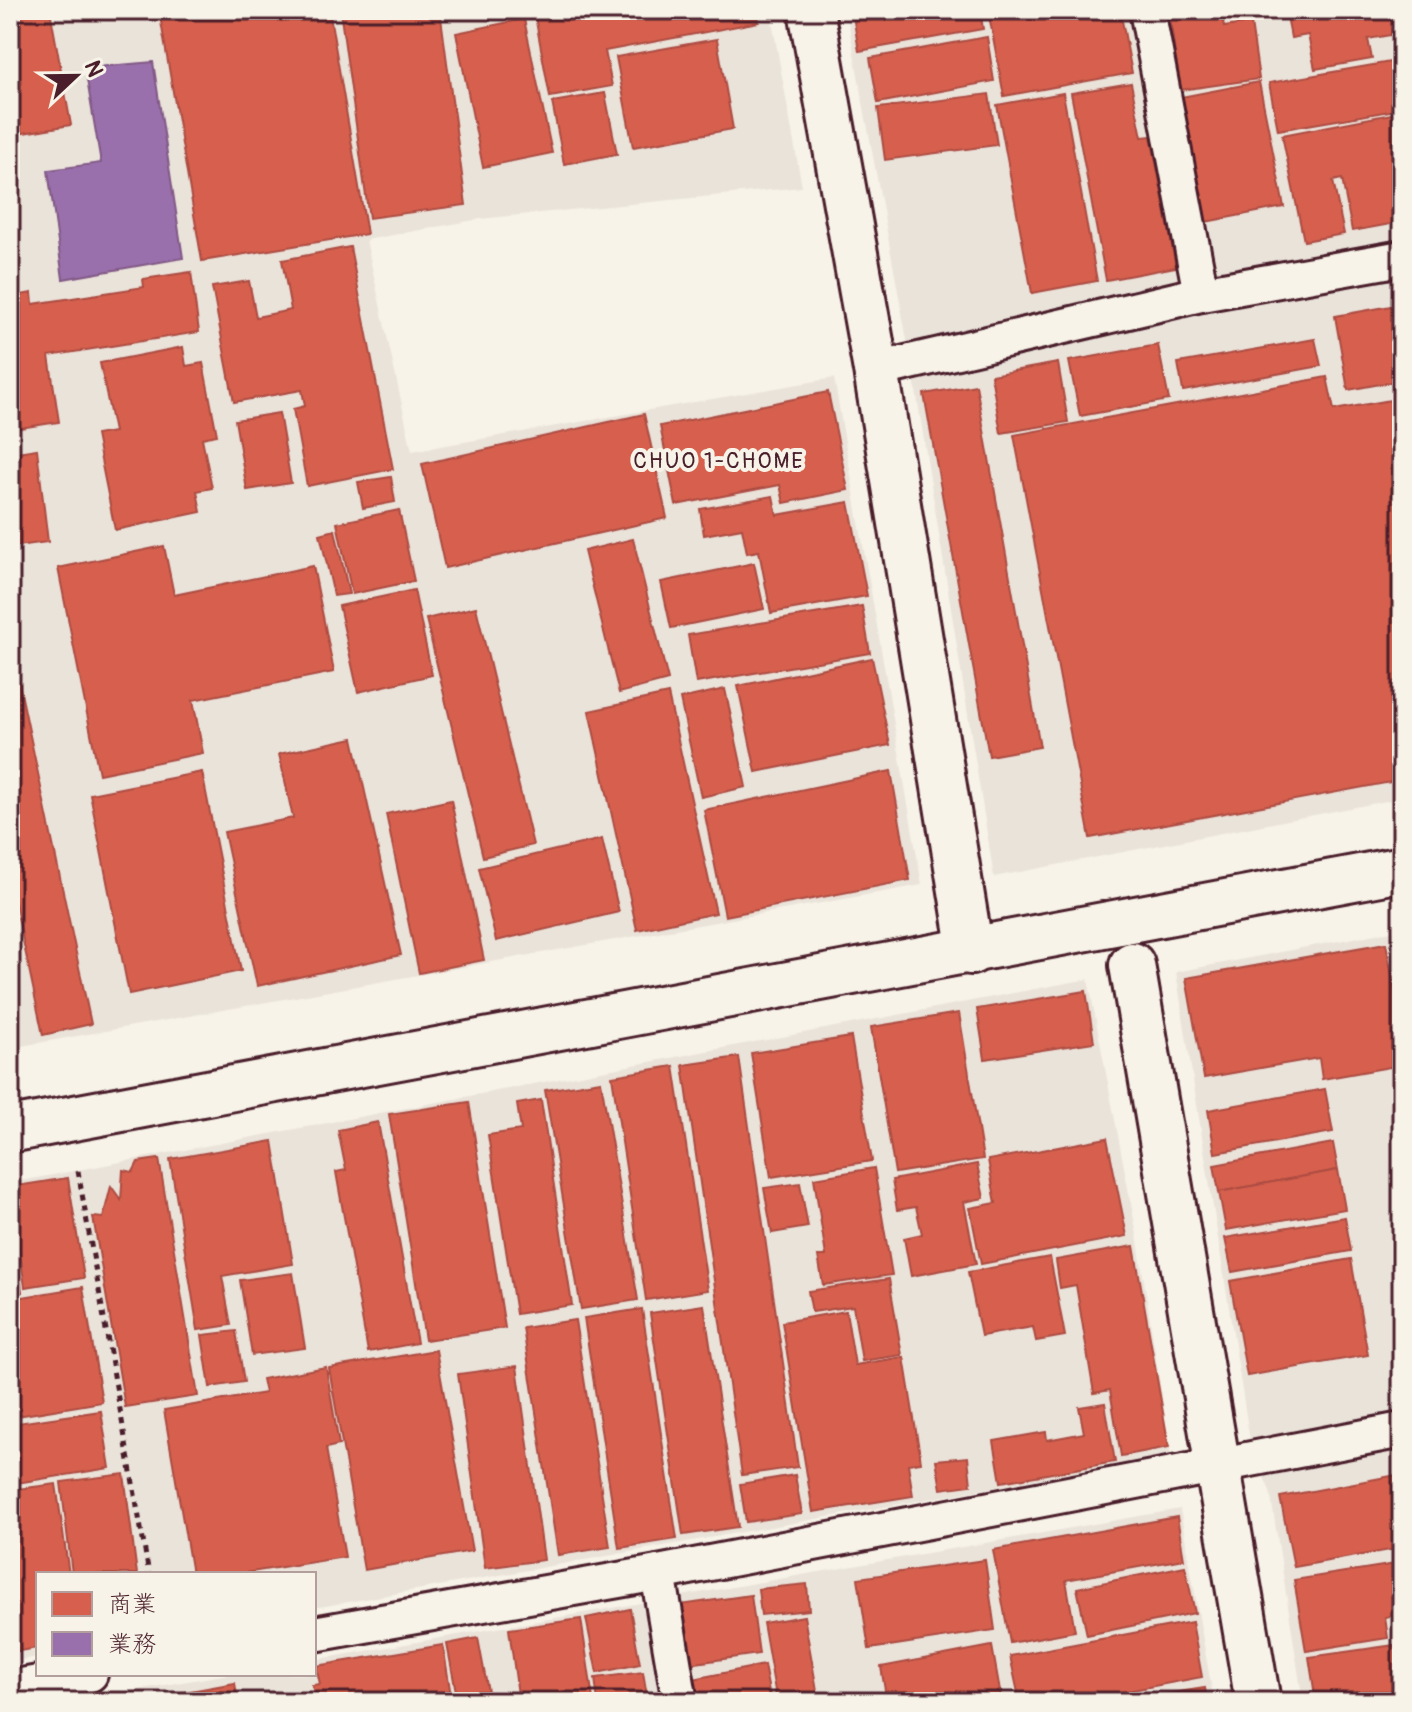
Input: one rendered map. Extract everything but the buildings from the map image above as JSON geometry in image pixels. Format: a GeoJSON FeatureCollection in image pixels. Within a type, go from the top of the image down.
{"type":"FeatureCollection","features":[{"type":"Feature","properties":{"kind":"street"},"geometry":{"type":"LineString","coordinates":[[811,10],[876,370],[971,952]]}},
{"type":"Feature","properties":{"kind":"street"},"geometry":{"type":"LineString","coordinates":[[10,1130],[1402,869]]}},
{"type":"Feature","properties":{"kind":"street"},"geometry":{"type":"LineString","coordinates":[[1132,965],[1258,1702]]}},
{"type":"Feature","properties":{"kind":"lane"},"geometry":{"type":"LineString","coordinates":[[1147,10],[1201,294]]}},
{"type":"Feature","properties":{"kind":"lane"},"geometry":{"type":"LineString","coordinates":[[876,370],[1201,294],[1402,258]]}},
{"type":"Feature","properties":{"kind":"lane"},"geometry":{"type":"LineString","coordinates":[[316,1634],[658,1573],[1402,1430]]}},
{"type":"Feature","properties":{"kind":"lane"},"geometry":{"type":"LineString","coordinates":[[658,1573],[680,1702]]}},
{"type":"Feature","properties":{"kind":"lane"},"geometry":{"type":"LineString","coordinates":[[10,1688],[79,1676]]}},
{"type":"Feature","properties":{"kind":"path"},"geometry":{"type":"LineString","coordinates":[[77,1166],[149,1572]]}},
{"type":"Feature","properties":{"kind":"shaded area"},"geometry":{"type":"Polygon","coordinates":[[[10,10],[770,10],[802,187],[480,219],[366,240],[412,451],[834,378],[922,885],[10,1048],[10,10]]]}},
{"type":"Feature","properties":{"kind":"shaded area"},"geometry":{"type":"Polygon","coordinates":[[[846,10],[1402,10],[1402,798],[994,877],[914,378],[846,10]]]}},
{"type":"Feature","properties":{"kind":"shaded area"},"geometry":{"type":"Polygon","coordinates":[[[1402,929],[1402,1702],[1303,1702],[1270,1491],[1251,1447],[1176,972],[1402,929]]]}},
{"type":"Feature","properties":{"kind":"shaded area"},"geometry":{"type":"Polygon","coordinates":[[[1088,979],[1137,1235],[1171,1456],[316,1608],[316,1572],[36,1572],[36,1657],[10,1662],[10,1183],[1088,979]]]}},
{"type":"Feature","properties":{"kind":"shaded area"},"geometry":{"type":"Polygon","coordinates":[[[1180,1509],[1214,1702],[65,1702],[217,1676],[316,1676],[316,1660],[1180,1509]]]}},
{"type":"Feature","properties":{"kind":"district","name":"CHUO 1-CHOME"},"geometry":{"type":"Point","coordinates":[719,461]}}]}
